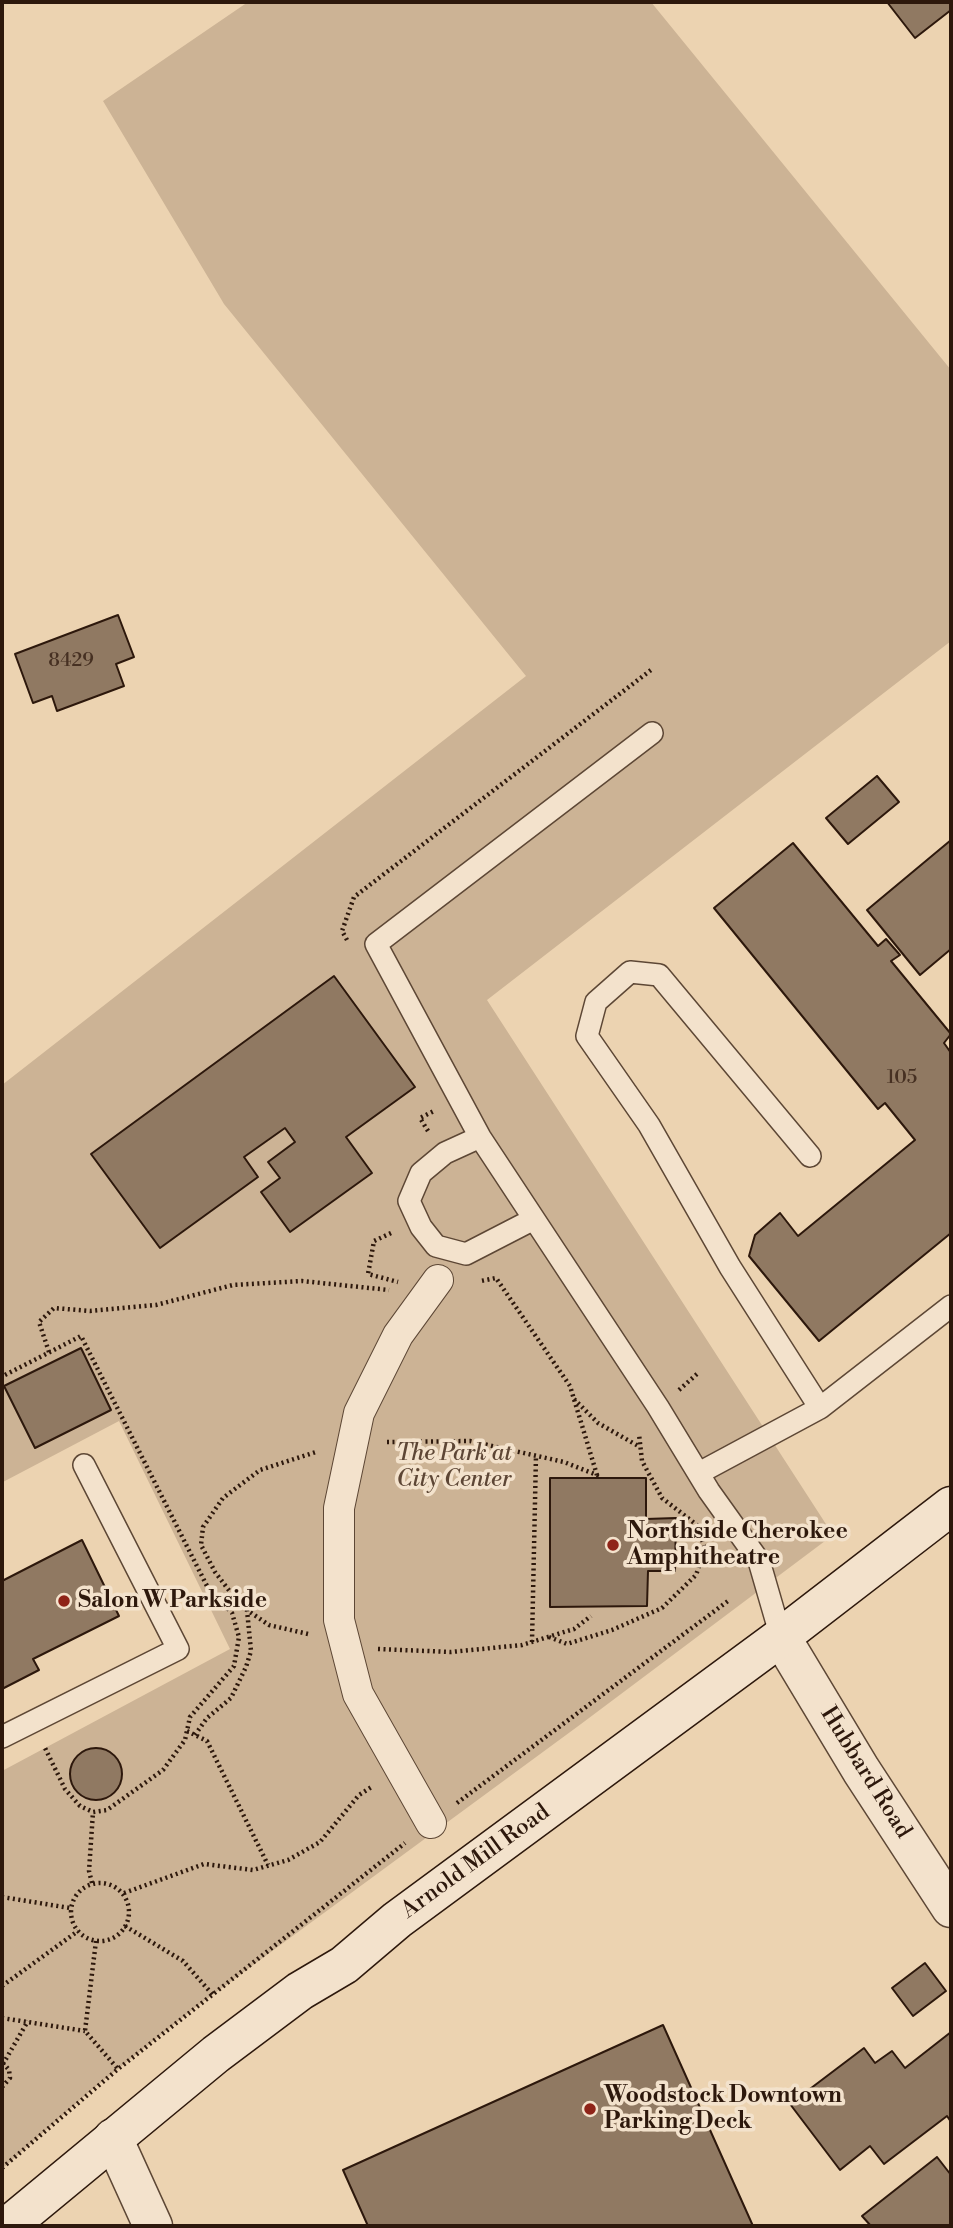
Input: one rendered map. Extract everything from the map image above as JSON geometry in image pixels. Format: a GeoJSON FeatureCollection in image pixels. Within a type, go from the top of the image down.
{"type":"FeatureCollection","features":[{"type":"Feature","properties":{"kind":"main road","name":"Arnold Mill Road"},"geometry":{"type":"LineString","coordinates":[[8,2226],[227,2046],[300,1992],[344,1965],[397,1920],[781,1637],[951,1506]]}},
{"type":"Feature","properties":{"kind":"main road","name":"Hubbard Road"},"geometry":{"type":"LineString","coordinates":[[781,1637],[861,1770],[951,1908]]}},
{"type":"Feature","properties":{"kind":"main road"},"geometry":{"type":"LineString","coordinates":[[113,2137],[153,2226]]}},
{"type":"Feature","properties":{"kind":"street"},"geometry":{"type":"LineString","coordinates":[[431,1823],[398,1770],[358,1694],[339,1620],[338,1508],[359,1413],[398,1335],[438,1280]]}},
{"type":"Feature","properties":{"kind":"lane"},"geometry":{"type":"LineString","coordinates":[[652,733],[376,944],[480,1137],[532,1220],[759,1561],[781,1637]]}},
{"type":"Feature","properties":{"kind":"lane"},"geometry":{"type":"LineString","coordinates":[[810,1156],[659,975],[629,971],[596,1002],[587,1036],[649,1125],[730,1267],[820,1408]]}},
{"type":"Feature","properties":{"kind":"lane"},"geometry":{"type":"LineString","coordinates":[[480,1137],[446,1153],[421,1173],[409,1201],[421,1227],[436,1246],[466,1254],[532,1220]]}},
{"type":"Feature","properties":{"kind":"lane"},"geometry":{"type":"LineString","coordinates":[[699,1473],[820,1408],[951,1307]]}},
{"type":"Feature","properties":{"kind":"lane"},"geometry":{"type":"LineString","coordinates":[[2,1737],[178,1649],[84,1465]]}},
{"type":"Feature","properties":{"kind":"path"},"geometry":{"type":"LineString","coordinates":[[391,1233],[374,1241],[368,1274],[400,1283]]}},
{"type":"Feature","properties":{"kind":"path"},"geometry":{"type":"LineString","coordinates":[[49,1352],[39,1322],[54,1308],[90,1311],[156,1306],[233,1285],[302,1281],[395,1291]]}},
{"type":"Feature","properties":{"kind":"path"},"geometry":{"type":"LineString","coordinates":[[548,1637],[567,1644],[612,1630],[662,1608],[696,1575],[705,1549],[697,1525],[662,1498],[642,1461],[638,1430],[659,1407],[697,1374]]}},
{"type":"Feature","properties":{"kind":"path"},"geometry":{"type":"LineString","coordinates":[[573,1398],[598,1423],[640,1448]]}},
{"type":"Feature","properties":{"kind":"path"},"geometry":{"type":"LineString","coordinates":[[532,1642],[537,1455]]}},
{"type":"Feature","properties":{"kind":"path"},"geometry":{"type":"LineString","coordinates":[[2,2168],[118,2069],[431,1823],[728,1601]]}},
{"type":"Feature","properties":{"kind":"path"},"geometry":{"type":"LineString","coordinates":[[195,1735],[207,1718],[232,1698],[246,1667],[251,1651],[247,1610]]}},
{"type":"Feature","properties":{"kind":"path"},"geometry":{"type":"LineString","coordinates":[[187,1731],[207,1741],[268,1865]]}},
{"type":"Feature","properties":{"kind":"path"},"geometry":{"type":"LineString","coordinates":[[124,1893],[204,1864],[253,1870],[288,1860],[320,1842],[359,1795],[398,1770]]}},
{"type":"Feature","properties":{"kind":"path"},"geometry":{"type":"LineString","coordinates":[[92,1883],[89,1871],[93,1812]]}},
{"type":"Feature","properties":{"kind":"path"},"geometry":{"type":"LineString","coordinates":[[92,1883],[115,1886],[124,1893],[129,1916],[125,1926],[107,1940],[96,1941],[78,1931],[71,1919],[70,1908],[74,1897],[92,1883]]}},
{"type":"Feature","properties":{"kind":"path"},"geometry":{"type":"LineString","coordinates":[[2,1897],[70,1908]]}},
{"type":"Feature","properties":{"kind":"path"},"geometry":{"type":"LineString","coordinates":[[125,1926],[183,1961],[213,1995]]}},
{"type":"Feature","properties":{"kind":"path"},"geometry":{"type":"LineString","coordinates":[[2,1986],[78,1931]]}},
{"type":"Feature","properties":{"kind":"path"},"geometry":{"type":"LineString","coordinates":[[85,2031],[96,1941]]}},
{"type":"Feature","properties":{"kind":"path"},"geometry":{"type":"LineString","coordinates":[[2,2018],[85,2031],[118,2069]]}},
{"type":"Feature","properties":{"kind":"path"},"geometry":{"type":"LineString","coordinates":[[2,2087],[10,2078],[9,2070],[3,2063],[28,2021]]}},
{"type":"Feature","properties":{"kind":"green space","name":"The Park at City Center"},"geometry":{"type":"Polygon","coordinates":[[[248,2],[651,2],[951,370],[951,641],[487,1000],[833,1535],[196,2007],[89,2092],[2,2169],[2,1771],[230,1649],[119,1421],[3,1482],[2,1085],[526,676],[224,304],[103,101],[248,2]]]}},
{"type":"Feature","properties":{"kind":"building"},"geometry":{"type":"Polygon","coordinates":[[[887,2],[951,2],[951,10],[915,38],[887,2]]]}},
{"type":"Feature","properties":{"kind":"building"},"geometry":{"type":"Polygon","coordinates":[[[118,615],[134,657],[116,664],[124,686],[57,711],[52,696],[33,703],[15,654],[118,615]]]}},
{"type":"Feature","properties":{"kind":"building"},"geometry":{"type":"Polygon","coordinates":[[[877,776],[899,802],[848,844],[826,818],[877,776]]]}},
{"type":"Feature","properties":{"kind":"building"},"geometry":{"type":"Polygon","coordinates":[[[951,840],[951,949],[920,975],[867,910],[951,840]]]}},
{"type":"Feature","properties":{"kind":"building"},"geometry":{"type":"Polygon","coordinates":[[[793,843],[878,946],[886,939],[900,955],[891,961],[951,1034],[944,1043],[951,1053],[951,1233],[819,1341],[749,1256],[755,1235],[780,1213],[798,1236],[915,1140],[885,1103],[878,1109],[714,908],[793,843]]]}},
{"type":"Feature","properties":{"kind":"building"},"geometry":{"type":"Polygon","coordinates":[[[334,976],[415,1087],[346,1137],[372,1173],[290,1232],[261,1192],[280,1178],[268,1162],[295,1142],[285,1128],[244,1157],[258,1177],[160,1248],[91,1154],[334,976]]]}},
{"type":"Feature","properties":{"kind":"building"},"geometry":{"type":"Polygon","coordinates":[[[81,1348],[111,1410],[35,1448],[4,1386],[81,1348]]]}},
{"type":"Feature","properties":{"kind":"building","name":"Northside Cherokee Amphitheatre"},"geometry":{"type":"Polygon","coordinates":[[[550,1478],[646,1478],[646,1519],[676,1518],[675,1571],[648,1571],[647,1606],[550,1607],[550,1478]]]}},
{"type":"Feature","properties":{"kind":"building"},"geometry":{"type":"Polygon","coordinates":[[[82,1540],[119,1616],[33,1659],[39,1670],[2,1689],[2,1581],[82,1540]]]}},
{"type":"Feature","properties":{"kind":"building"},"geometry":{"type":"Polygon","coordinates":[[[96,1748],[115,1755],[122,1774],[115,1793],[96,1800],[77,1793],[70,1774],[77,1755],[96,1748]]]}},
{"type":"Feature","properties":{"kind":"building"},"geometry":{"type":"Polygon","coordinates":[[[925,1963],[946,1991],[913,2016],[892,1988],[925,1963]]]}},
{"type":"Feature","properties":{"kind":"building","name":"Woodstock Downtown Parking Deck"},"geometry":{"type":"Polygon","coordinates":[[[663,2025],[753,2226],[368,2226],[343,2170],[663,2025]]]}},
{"type":"Feature","properties":{"kind":"building"},"geometry":{"type":"Polygon","coordinates":[[[951,2032],[951,2122],[947,2116],[884,2164],[870,2146],[840,2170],[790,2104],[864,2048],[875,2063],[892,2051],[905,2068],[951,2032]]]}},
{"type":"Feature","properties":{"kind":"building"},"geometry":{"type":"Polygon","coordinates":[[[937,2157],[951,2175],[951,2226],[871,2226],[862,2216],[937,2157]]]}},
{"type":"Feature","properties":{"kind":"place","name":"Northside Cherokee Amphitheatre"},"geometry":{"type":"Point","coordinates":[613,1545]}},
{"type":"Feature","properties":{"kind":"place","name":"Salon W Parkside"},"geometry":{"type":"Point","coordinates":[64,1601]}},
{"type":"Feature","properties":{"kind":"place","name":"Woodstock Downtown Parking Deck"},"geometry":{"type":"Point","coordinates":[590,2109]}}]}
